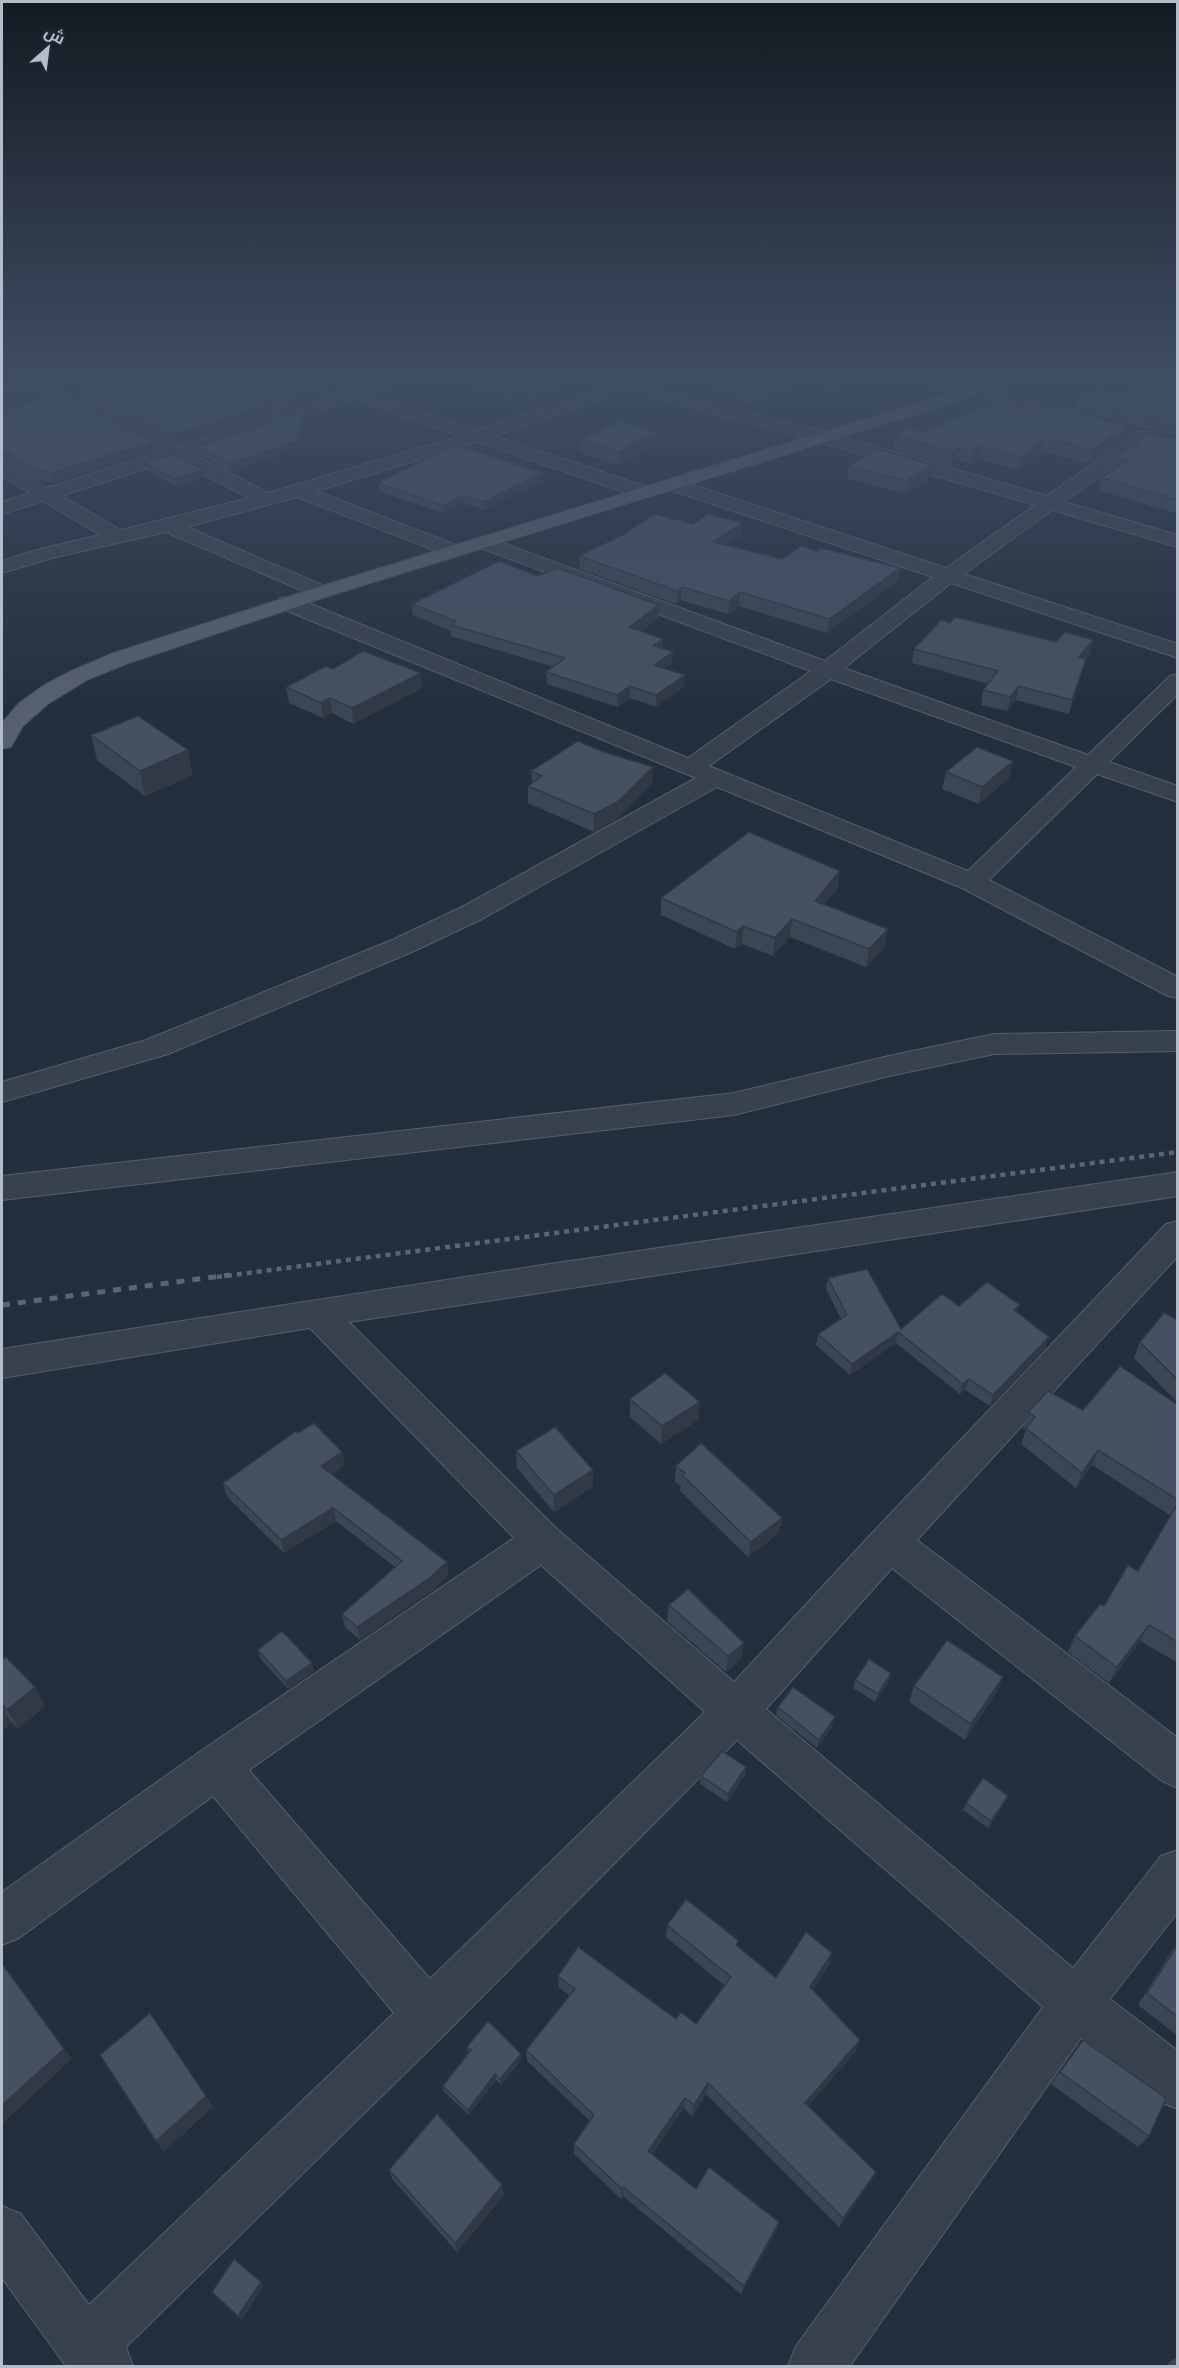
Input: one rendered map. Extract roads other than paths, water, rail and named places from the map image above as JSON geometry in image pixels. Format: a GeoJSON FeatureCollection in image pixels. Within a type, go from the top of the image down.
{"type":"FeatureCollection","features":[{"type":"Feature","properties":{"kind":"main road"},"geometry":{"type":"LineString","coordinates":[[2,742],[17,719],[46,695],[91,670],[322,591],[659,488]]}},
{"type":"Feature","properties":{"kind":"street"},"geometry":{"type":"LineString","coordinates":[[31,488],[118,537]]}},
{"type":"Feature","properties":{"kind":"street"},"geometry":{"type":"LineString","coordinates":[[2,508],[67,488]]}},
{"type":"Feature","properties":{"kind":"street"},"geometry":{"type":"LineString","coordinates":[[242,488],[266,500]]}},
{"type":"Feature","properties":{"kind":"street"},"geometry":{"type":"LineString","coordinates":[[2,567],[47,553],[168,526],[309,488]]}},
{"type":"Feature","properties":{"kind":"street"},"geometry":{"type":"LineString","coordinates":[[630,488],[643,492]]}},
{"type":"Feature","properties":{"kind":"street"},"geometry":{"type":"LineString","coordinates":[[682,488],[1178,651]]}},
{"type":"Feature","properties":{"kind":"street"},"geometry":{"type":"LineString","coordinates":[[993,488],[1178,541]]}},
{"type":"Feature","properties":{"kind":"street"},"geometry":{"type":"LineString","coordinates":[[2,1092],[157,1047],[402,946],[472,913],[703,772],[949,575],[1071,488]]}},
{"type":"Feature","properties":{"kind":"street"},"geometry":{"type":"LineString","coordinates":[[298,491],[454,551]]}},
{"type":"Feature","properties":{"kind":"street"},"geometry":{"type":"LineString","coordinates":[[168,526],[322,591]]}},
{"type":"Feature","properties":{"kind":"street"},"geometry":{"type":"LineString","coordinates":[[482,542],[828,670],[1178,795]]}},
{"type":"Feature","properties":{"kind":"street"},"geometry":{"type":"LineString","coordinates":[[288,603],[972,882],[1178,989]]}},
{"type":"Feature","properties":{"kind":"street"},"geometry":{"type":"LineString","coordinates":[[972,882],[1178,681]]}},
{"type":"Feature","properties":{"kind":"street"},"geometry":{"type":"LineString","coordinates":[[2,1188],[734,1104],[889,1066],[994,1044],[1178,1041]]}},
{"type":"Feature","properties":{"kind":"street"},"geometry":{"type":"LineString","coordinates":[[11,1366],[318,1314],[1178,1184]]}},
{"type":"Feature","properties":{"kind":"street"},"geometry":{"type":"LineString","coordinates":[[2,2233],[96,2357],[428,2015],[736,1710],[889,1542],[1174,1243]]}},
{"type":"Feature","properties":{"kind":"street"},"geometry":{"type":"LineString","coordinates":[[318,1314],[543,1541],[1076,2003],[1178,2084]]}},
{"type":"Feature","properties":{"kind":"street"},"geometry":{"type":"LineString","coordinates":[[2,1921],[217,1766],[543,1541]]}},
{"type":"Feature","properties":{"kind":"street"},"geometry":{"type":"LineString","coordinates":[[889,1542],[1178,1766]]}},
{"type":"Feature","properties":{"kind":"street"},"geometry":{"type":"LineString","coordinates":[[217,1766],[428,2015]]}},
{"type":"Feature","properties":{"kind":"street"},"geometry":{"type":"LineString","coordinates":[[816,2367],[1076,2003],[1178,1873]]}},
{"type":"Feature","properties":{"kind":"railway"},"geometry":{"type":"LineString","coordinates":[[217,1277],[1178,1152]]}},
{"type":"Feature","properties":{"kind":"railway"},"geometry":{"type":"LineString","coordinates":[[2,1305],[229,1275]]}}]}
